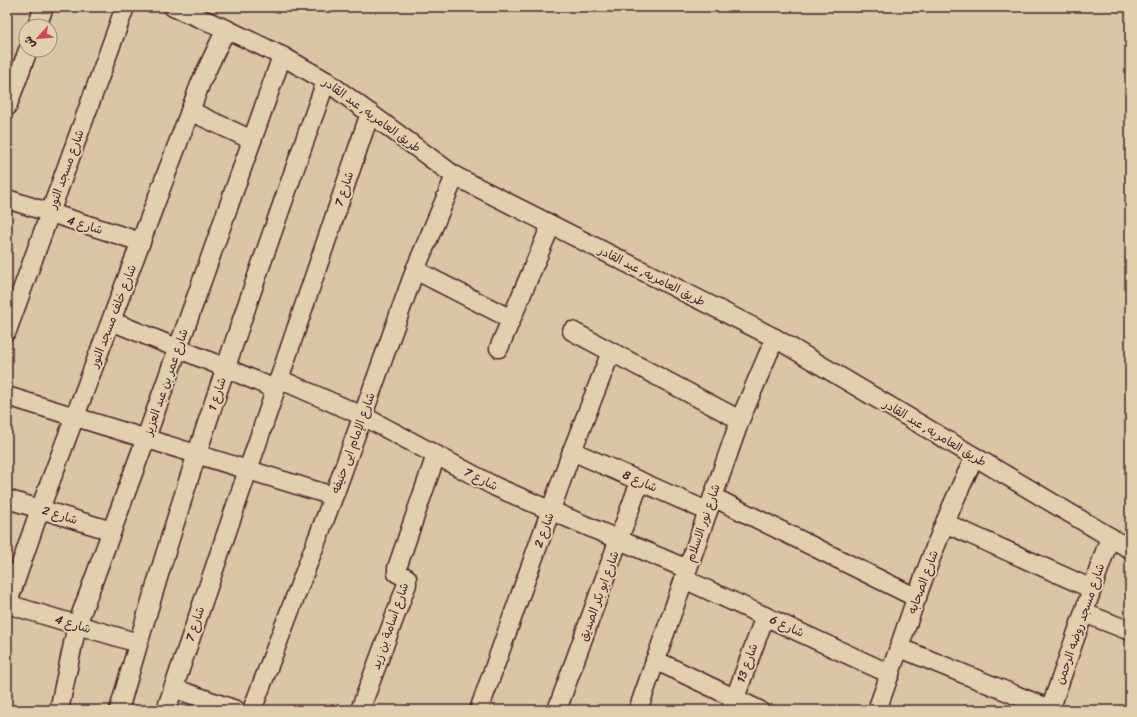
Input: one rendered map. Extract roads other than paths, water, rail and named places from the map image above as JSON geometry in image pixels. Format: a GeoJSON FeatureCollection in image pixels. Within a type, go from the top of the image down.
{"type":"FeatureCollection","features":[{"type":"Feature","properties":{"kind":"street"},"geometry":{"type":"LineString","coordinates":[[40,18],[44,7]]}},
{"type":"Feature","properties":{"kind":"street","name":"شارع مسجد النور"},"geometry":{"type":"LineString","coordinates":[[7,331],[125,7]]}},
{"type":"Feature","properties":{"kind":"street","name":"طريق العامريه, عبد القادر"},"geometry":{"type":"LineString","coordinates":[[173,7],[226,29],[282,56],[326,81],[455,176],[775,338],[1130,549]]}},
{"type":"Feature","properties":{"kind":"street","name":"شارع خلف مسجد النور"},"geometry":{"type":"LineString","coordinates":[[7,604],[40,509],[201,82],[226,29]]}},
{"type":"Feature","properties":{"kind":"street","name":"شارع عمر بن عبد العزيز"},"geometry":{"type":"LineString","coordinates":[[58,710],[77,625],[146,438],[282,56]]}},
{"type":"Feature","properties":{"kind":"street"},"geometry":{"type":"LineString","coordinates":[[8,100],[25,58]]}},
{"type":"Feature","properties":{"kind":"street","name":"شارع 1"},"geometry":{"type":"LineString","coordinates":[[119,710],[197,454],[326,81]]}},
{"type":"Feature","properties":{"kind":"street"},"geometry":{"type":"LineString","coordinates":[[190,111],[252,140]]}},
{"type":"Feature","properties":{"kind":"street","name":"شارع 7"},"geometry":{"type":"LineString","coordinates":[[166,710],[370,113]]}},
{"type":"Feature","properties":{"kind":"street","name":"شارع الإمام ابى حنيفه"},"geometry":{"type":"LineString","coordinates":[[252,710],[363,416],[415,270],[455,176]]}},
{"type":"Feature","properties":{"kind":"street","name":"شارع 4"},"geometry":{"type":"LineString","coordinates":[[7,199],[141,242]]}},
{"type":"Feature","properties":{"kind":"street"},"geometry":{"type":"LineString","coordinates":[[499,348],[551,225]]}},
{"type":"Feature","properties":{"kind":"street"},"geometry":{"type":"LineString","coordinates":[[415,270],[511,319]]}},
{"type":"Feature","properties":{"kind":"street"},"geometry":{"type":"LineString","coordinates":[[111,321],[226,368],[277,384]]}},
{"type":"Feature","properties":{"kind":"street"},"geometry":{"type":"LineString","coordinates":[[572,331],[740,420]]}},
{"type":"Feature","properties":{"kind":"street","name":"شارع نور الاسلام"},"geometry":{"type":"LineString","coordinates":[[638,710],[740,420],[775,338]]}},
{"type":"Feature","properties":{"kind":"street","name":"شارع 2"},"geometry":{"type":"LineString","coordinates":[[479,710],[572,451],[611,352]]}},
{"type":"Feature","properties":{"kind":"street","name":"شارع 7"},"geometry":{"type":"LineString","coordinates":[[277,384],[363,416],[496,487],[619,540],[685,574]]}},
{"type":"Feature","properties":{"kind":"street"},"geometry":{"type":"LineString","coordinates":[[7,396],[333,496]]}},
{"type":"Feature","properties":{"kind":"street","name":"شارع 8"},"geometry":{"type":"LineString","coordinates":[[572,451],[640,481],[710,504],[917,598]]}},
{"type":"Feature","properties":{"kind":"street","name":"شارع أسامة بن زيد"},"geometry":{"type":"LineString","coordinates":[[360,710],[407,584],[407,578],[397,573],[397,568],[436,455]]}},
{"type":"Feature","properties":{"kind":"street","name":"شارع الصحابه"},"geometry":{"type":"LineString","coordinates":[[877,710],[945,523],[975,457]]}},
{"type":"Feature","properties":{"kind":"street","name":"شارع ابو بكر الصديق"},"geometry":{"type":"LineString","coordinates":[[557,710],[640,481]]}},
{"type":"Feature","properties":{"kind":"street","name":"شارع 2"},"geometry":{"type":"LineString","coordinates":[[7,499],[112,531]]}},
{"type":"Feature","properties":{"kind":"street"},"geometry":{"type":"LineString","coordinates":[[945,523],[1092,589]]}},
{"type":"Feature","properties":{"kind":"street","name":"شارع مسجد روضه الرحمن"},"geometry":{"type":"LineString","coordinates":[[1050,709],[1110,537]]}},
{"type":"Feature","properties":{"kind":"street","name":"شارع 6"},"geometry":{"type":"LineString","coordinates":[[685,574],[765,616],[890,674]]}},
{"type":"Feature","properties":{"kind":"street","name":"شارع 4"},"geometry":{"type":"LineString","coordinates":[[7,604],[138,644]]}},
{"type":"Feature","properties":{"kind":"street"},"geometry":{"type":"LineString","coordinates":[[1084,612],[1130,631]]}},
{"type":"Feature","properties":{"kind":"street","name":"شارع 13"},"geometry":{"type":"LineString","coordinates":[[732,704],[765,616]]}},
{"type":"Feature","properties":{"kind":"street"},"geometry":{"type":"LineString","coordinates":[[900,648],[1050,709]]}},
{"type":"Feature","properties":{"kind":"street"},"geometry":{"type":"LineString","coordinates":[[655,660],[732,704],[759,710]]}},
{"type":"Feature","properties":{"kind":"street"},"geometry":{"type":"LineString","coordinates":[[173,688],[236,710]]}}]}
